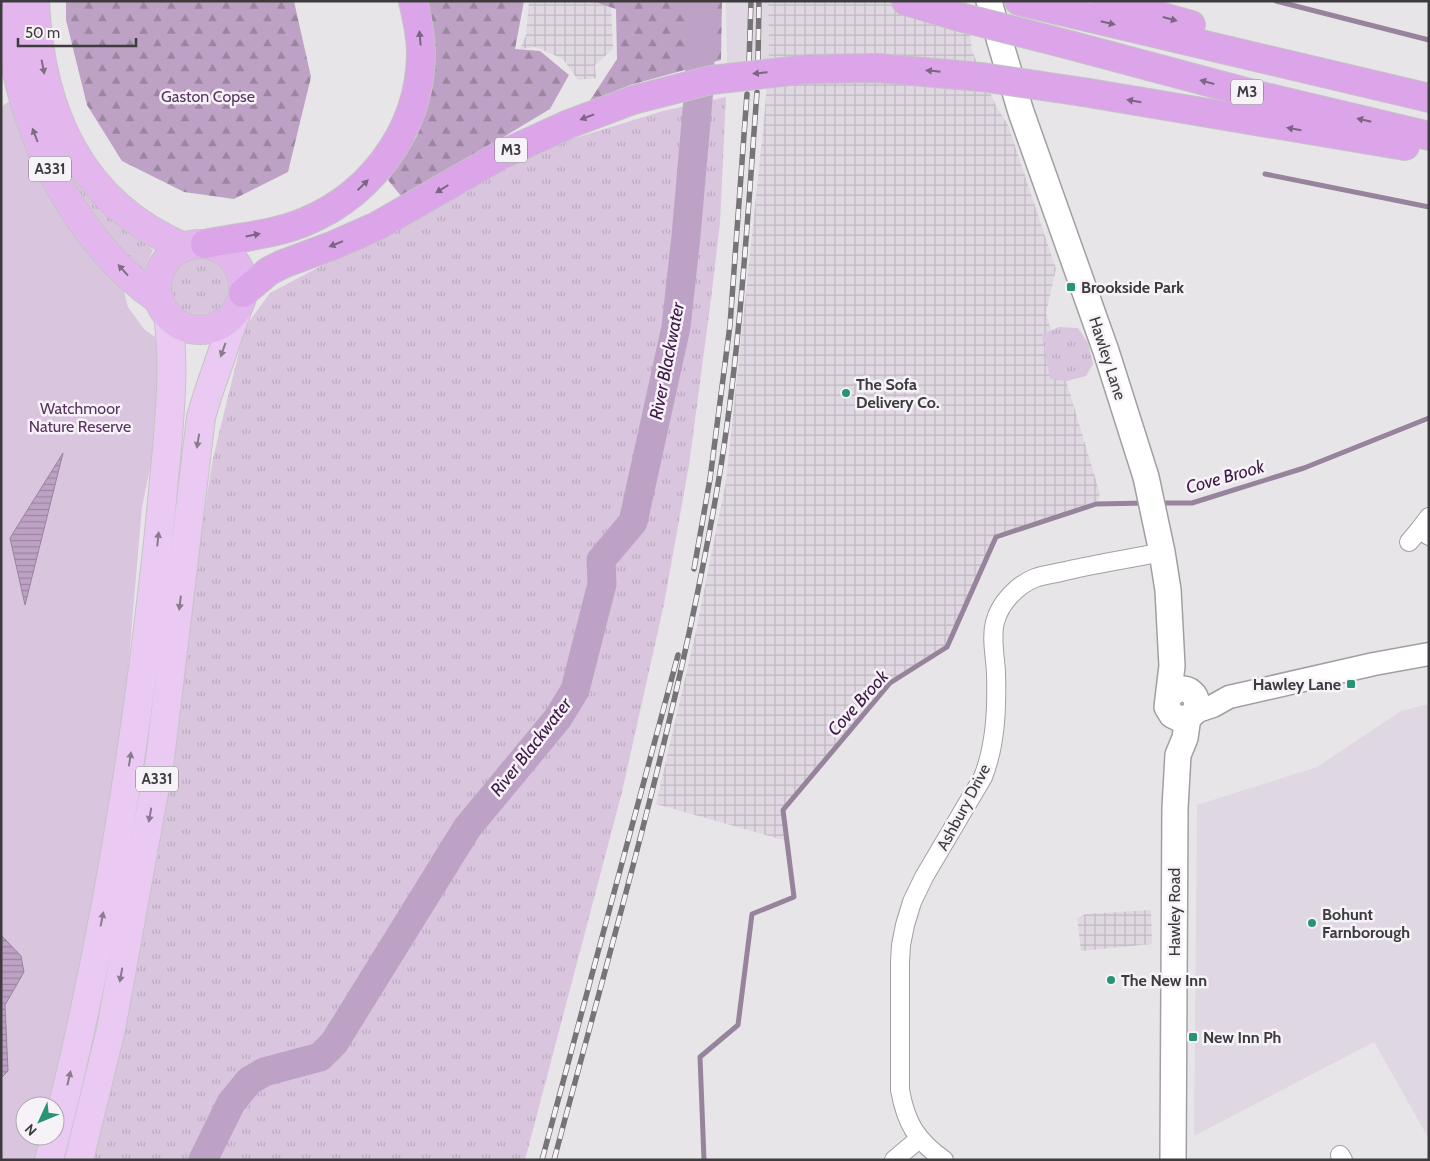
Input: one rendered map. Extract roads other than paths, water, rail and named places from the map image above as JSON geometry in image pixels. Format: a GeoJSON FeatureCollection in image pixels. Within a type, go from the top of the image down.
{"type":"FeatureCollection","features":[{"type":"Feature","properties":{"kind":"highway","name":"A331"},"geometry":{"type":"LineString","coordinates":[[8,1],[11,45],[17,75],[33,129],[54,176],[83,222],[103,247],[139,287],[164,308]]}},
{"type":"Feature","properties":{"kind":"highway","name":"A331"},"geometry":{"type":"LineString","coordinates":[[35,1],[40,53],[49,95],[74,150],[97,185],[114,203],[149,230],[195,245]]}},
{"type":"Feature","properties":{"kind":"highway"},"geometry":{"type":"LineString","coordinates":[[195,245],[216,247],[226,253],[240,271],[243,282],[240,300],[231,317],[221,324],[198,330],[186,327],[164,308],[158,291],[158,280],[161,269],[170,256],[195,245],[292,226],[323,212],[343,200],[357,191],[374,175],[395,146],[402,132],[417,84],[421,54],[418,18],[413,1]]}},
{"type":"Feature","properties":{"kind":"highway","name":"M3"},"geometry":{"type":"LineString","coordinates":[[906,1],[956,16],[1257,95],[1429,136]]}},
{"type":"Feature","properties":{"kind":"highway","name":"M3"},"geometry":{"type":"LineString","coordinates":[[1019,1],[1429,98]]}},
{"type":"Feature","properties":{"kind":"highway","name":"M3"},"geometry":{"type":"LineString","coordinates":[[1106,1],[1226,34],[1381,88]]}},
{"type":"Feature","properties":{"kind":"highway","name":"M3"},"geometry":{"type":"LineString","coordinates":[[240,300],[269,272],[283,264],[377,226],[501,154],[569,124],[633,100],[711,80],[809,69],[878,68],[981,76],[1429,150]]}},
{"type":"Feature","properties":{"kind":"main road","name":"Hawley Lane"},"geometry":{"type":"LineString","coordinates":[[989,1],[1022,112],[1106,351],[1146,477],[1156,519],[1168,590],[1172,666],[1184,704],[1174,726],[1172,737],[1178,755]]}},
{"type":"Feature","properties":{"kind":"main road","name":"A331"},"geometry":{"type":"LineString","coordinates":[[79,1160],[112,1029],[160,759],[201,417],[240,300]]}},
{"type":"Feature","properties":{"kind":"main road","name":"A331"},"geometry":{"type":"LineString","coordinates":[[49,1160],[94,962],[143,671],[162,505],[172,387],[172,349],[164,308]]}},
{"type":"Feature","properties":{"kind":"main road","name":"Hawley Road"},"geometry":{"type":"LineString","coordinates":[[1173,1160],[1175,808],[1178,755]]}},
{"type":"Feature","properties":{"kind":"street","name":"Ashbury Drive"},"geometry":{"type":"LineString","coordinates":[[944,1160],[919,1139],[903,1107],[900,1090],[901,945],[912,902],[924,877],[979,784],[989,762],[993,744],[996,684],[994,633],[998,612],[1007,599],[1021,586],[1034,578],[1162,552]]}},
{"type":"Feature","properties":{"kind":"street"},"geometry":{"type":"LineString","coordinates":[[1184,704],[1213,706],[1229,697],[1374,664],[1429,654]]}},
{"type":"Feature","properties":{"kind":"street"},"geometry":{"type":"LineString","coordinates":[[894,1160],[919,1139]]}},
{"type":"Feature","properties":{"kind":"water"},"geometry":{"type":"Polygon","coordinates":[[[63,453],[25,605],[10,538],[63,453]]]}},
{"type":"Feature","properties":{"kind":"water"},"geometry":{"type":"Polygon","coordinates":[[[1,935],[21,956],[24,972],[5,1005],[8,1071],[1,1078],[1,935]]]}},
{"type":"Feature","properties":{"kind":"waterway","name":"River Blackwater"},"geometry":{"type":"LineString","coordinates":[[203,1160],[231,1103],[249,1081],[264,1072],[320,1057],[334,1043],[467,828],[558,718],[575,690],[602,584],[601,560],[633,522],[676,327],[699,88],[702,1]]}},
{"type":"Feature","properties":{"kind":"waterway"},"geometry":{"type":"LineString","coordinates":[[1276,1],[1429,40]]}},
{"type":"Feature","properties":{"kind":"waterway"},"geometry":{"type":"LineString","coordinates":[[1265,174],[1429,207]]}},
{"type":"Feature","properties":{"kind":"waterway","name":"Cove Brook"},"geometry":{"type":"LineString","coordinates":[[1159,503],[1192,503],[1304,468],[1429,418]]}},
{"type":"Feature","properties":{"kind":"waterway","name":"Cove Brook"},"geometry":{"type":"LineString","coordinates":[[704,1160],[700,1057],[738,1025],[752,914],[794,897],[783,810],[890,683],[947,647],[996,537],[1096,504],[1146,503]]}},
{"type":"Feature","properties":{"kind":"railway"},"geometry":{"type":"LineString","coordinates":[[749,63],[751,1]]}},
{"type":"Feature","properties":{"kind":"railway"},"geometry":{"type":"LineString","coordinates":[[758,62],[759,1]]}},
{"type":"Feature","properties":{"kind":"railway"},"geometry":{"type":"LineString","coordinates":[[554,1160],[644,824],[665,739],[702,570],[718,484],[732,387],[742,289],[757,92]]}},
{"type":"Feature","properties":{"kind":"railway"},"geometry":{"type":"LineString","coordinates":[[694,569],[710,479],[730,325],[747,94]]}},
{"type":"Feature","properties":{"kind":"railway"},"geometry":{"type":"LineString","coordinates":[[542,1160],[678,655]]}},
{"type":"Feature","properties":{"kind":"place","name":"Brookside Park"},"geometry":{"type":"Point","coordinates":[1071,287]}},
{"type":"Feature","properties":{"kind":"place","name":"The Sofa Delivery Co."},"geometry":{"type":"Point","coordinates":[846,393]}},
{"type":"Feature","properties":{"kind":"place","name":"Hawley Lane"},"geometry":{"type":"Point","coordinates":[1351,684]}},
{"type":"Feature","properties":{"kind":"place","name":"Bohunt Farnborough"},"geometry":{"type":"Point","coordinates":[1312,923]}},
{"type":"Feature","properties":{"kind":"place","name":"The New Inn"},"geometry":{"type":"Point","coordinates":[1111,980]}},
{"type":"Feature","properties":{"kind":"place","name":"New Inn Ph"},"geometry":{"type":"Point","coordinates":[1193,1037]}},
{"type":"Feature","properties":{"kind":"park label","name":"Gaston Copse"},"geometry":{"type":"Point","coordinates":[208,96]}},
{"type":"Feature","properties":{"kind":"park label","name":"Watchmoor Nature Reserve"},"geometry":{"type":"Point","coordinates":[80,417]}}]}
